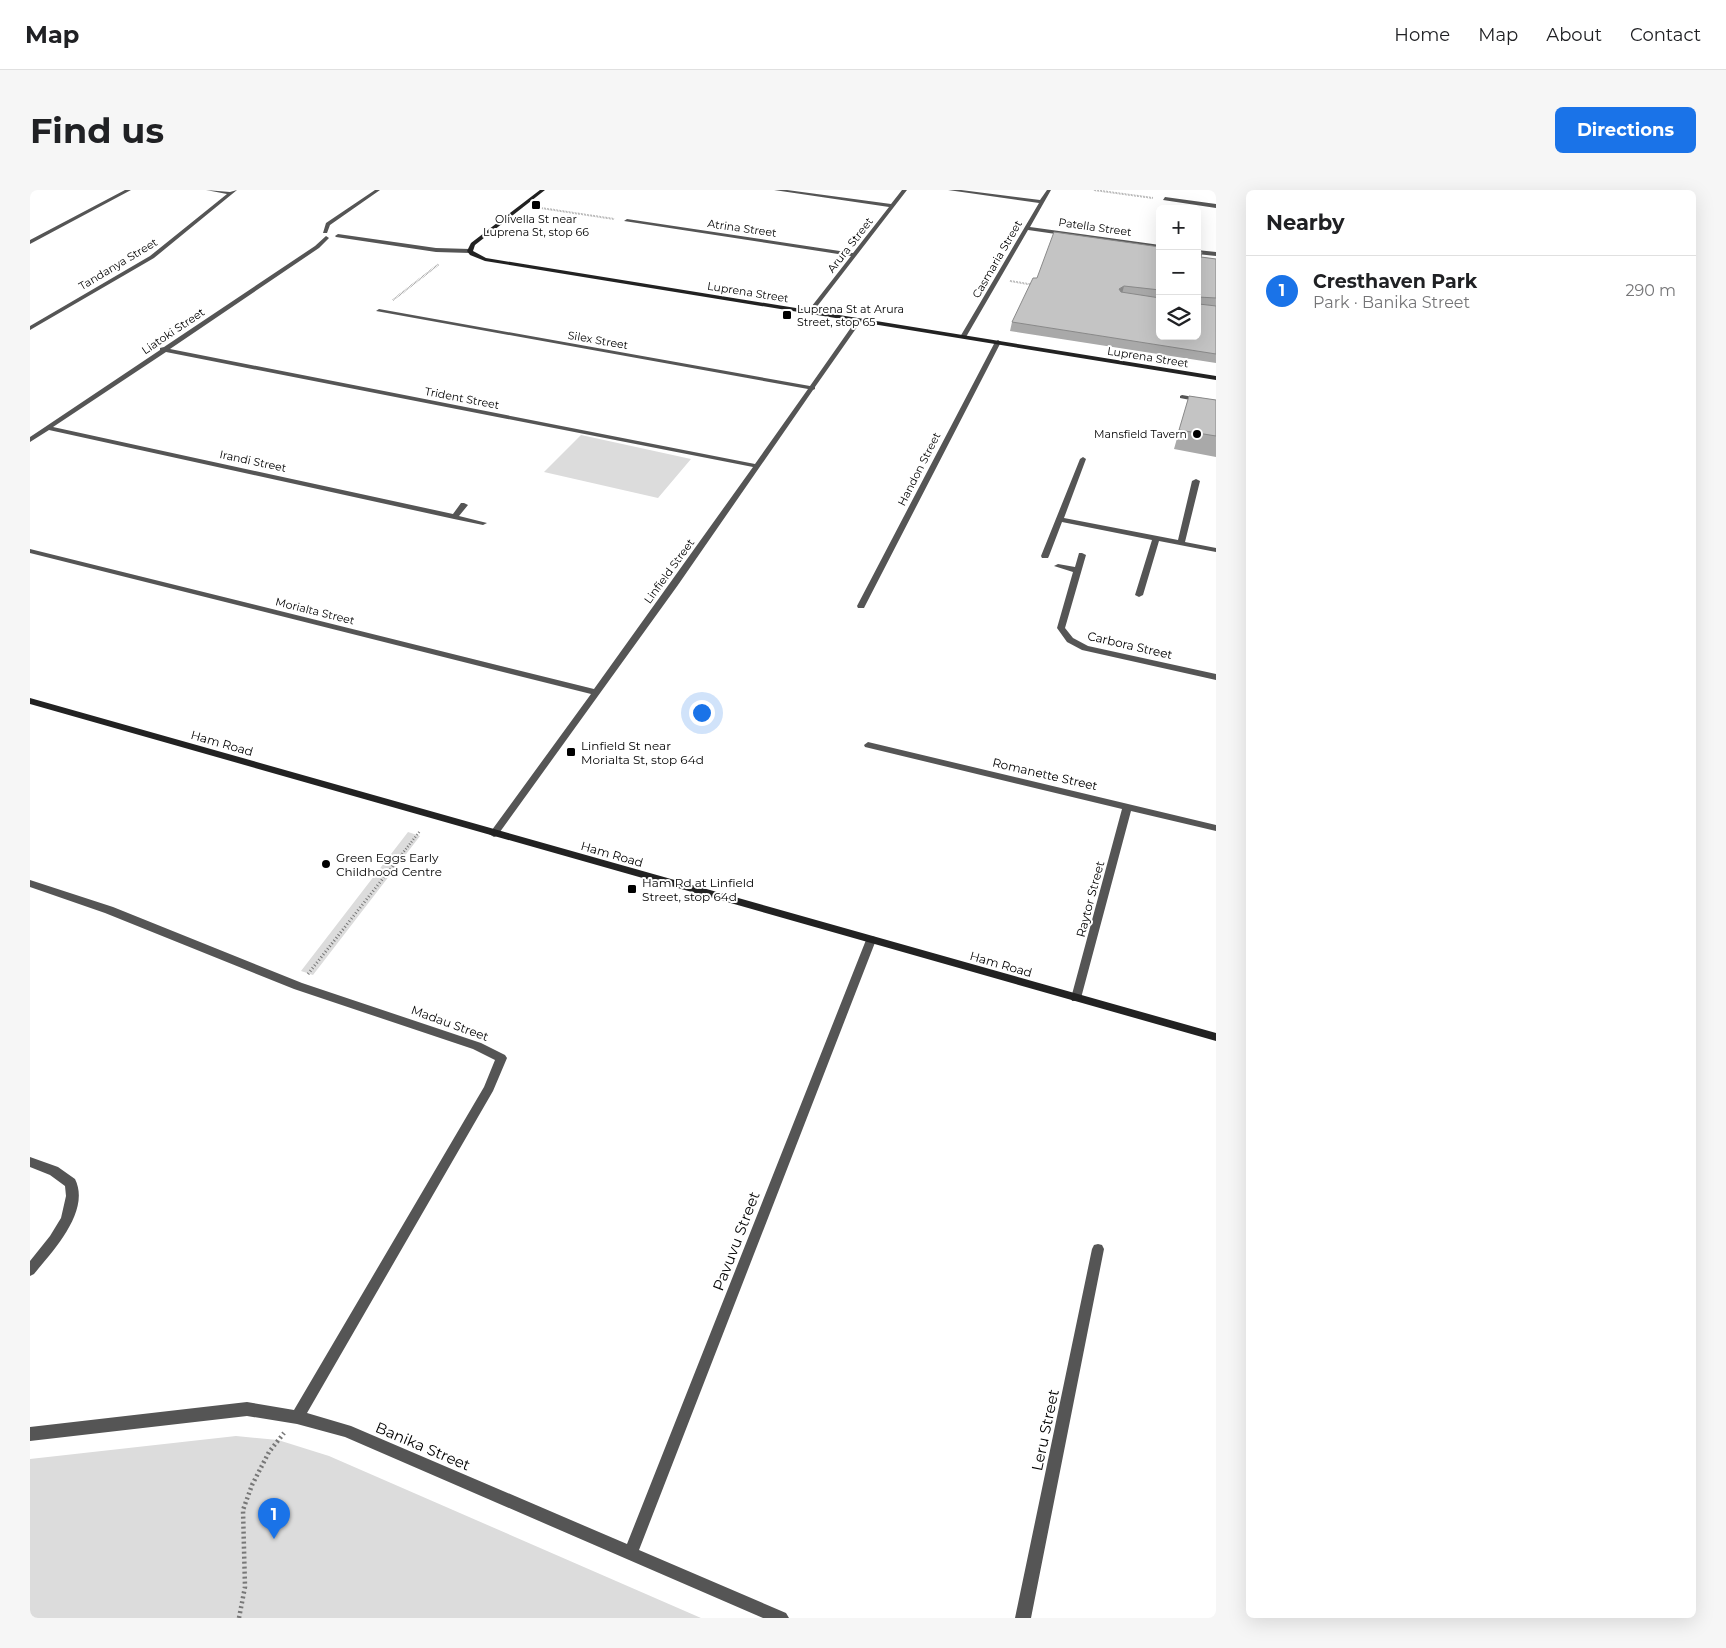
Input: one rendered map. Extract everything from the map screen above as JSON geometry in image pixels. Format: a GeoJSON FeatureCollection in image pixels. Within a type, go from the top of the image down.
{"type":"FeatureCollection","features":[{"type":"Feature","properties":{"kind":"street"},"geometry":{"type":"LineString","coordinates":[[30,242],[129,190]]}},
{"type":"Feature","properties":{"kind":"street"},"geometry":{"type":"LineString","coordinates":[[208,190],[232,192]]}},
{"type":"Feature","properties":{"kind":"street","name":"Liatoki Street"},"geometry":{"type":"LineString","coordinates":[[30,440],[162,349],[317,247],[325,235],[328,224],[378,190]]}},
{"type":"Feature","properties":{"kind":"street"},"geometry":{"type":"LineString","coordinates":[[470,251],[473,244],[543,190]]}},
{"type":"Feature","properties":{"kind":"street"},"geometry":{"type":"LineString","coordinates":[[776,190],[893,206]]}},
{"type":"Feature","properties":{"kind":"street","name":"Arura Street"},"geometry":{"type":"LineString","coordinates":[[810,312],[906,190]]}},
{"type":"Feature","properties":{"kind":"street"},"geometry":{"type":"LineString","coordinates":[[950,190],[1041,202]]}},
{"type":"Feature","properties":{"kind":"street","name":"Casmaria Street"},"geometry":{"type":"LineString","coordinates":[[963,337],[1049,190]]}},
{"type":"Feature","properties":{"kind":"street","name":"Tandanya Street"},"geometry":{"type":"LineString","coordinates":[[30,328],[152,257],[232,192]]}},
{"type":"Feature","properties":{"kind":"street"},"geometry":{"type":"LineString","coordinates":[[1165,199],[1216,206]]}},
{"type":"Feature","properties":{"kind":"street","name":"Atrina Street"},"geometry":{"type":"LineString","coordinates":[[627,221],[855,255]]}},
{"type":"Feature","properties":{"kind":"street","name":"Patella Street"},"geometry":{"type":"LineString","coordinates":[[1027,228],[1156,246]]}},
{"type":"Feature","properties":{"kind":"street","name":"Luprena Street"},"geometry":{"type":"LineString","coordinates":[[325,235],[337,232],[338,236],[436,250],[470,251],[484,259],[1216,378]]}},
{"type":"Feature","properties":{"kind":"street"},"geometry":{"type":"LineString","coordinates":[[1201,252],[1216,254]]}},
{"type":"Feature","properties":{"kind":"street","name":"Silex Street"},"geometry":{"type":"LineString","coordinates":[[379,311],[813,388]]}},
{"type":"Feature","properties":{"kind":"street","name":"Linfield Street"},"geometry":{"type":"LineString","coordinates":[[494,834],[813,388],[859,320]]}},
{"type":"Feature","properties":{"kind":"street","name":"Handon Street"},"geometry":{"type":"LineString","coordinates":[[861,606],[998,342]]}},
{"type":"Feature","properties":{"kind":"street","name":"Trident Street"},"geometry":{"type":"LineString","coordinates":[[162,349],[757,466]]}},
{"type":"Feature","properties":{"kind":"street","name":"Irandi Street"},"geometry":{"type":"LineString","coordinates":[[48,428],[483,523]]}},
{"type":"Feature","properties":{"kind":"street"},"geometry":{"type":"LineString","coordinates":[[1045,556],[1083,459]]}},
{"type":"Feature","properties":{"kind":"street"},"geometry":{"type":"LineString","coordinates":[[1181,543],[1196,481]]}},
{"type":"Feature","properties":{"kind":"street"},"geometry":{"type":"LineString","coordinates":[[454,517],[464,505]]}},
{"type":"Feature","properties":{"kind":"street"},"geometry":{"type":"LineString","coordinates":[[1059,519],[1216,550]]}},
{"type":"Feature","properties":{"kind":"street"},"geometry":{"type":"LineString","coordinates":[[1139,596],[1156,538]]}},
{"type":"Feature","properties":{"kind":"street","name":"Morialta Street"},"geometry":{"type":"LineString","coordinates":[[30,551],[594,692]]}},
{"type":"Feature","properties":{"kind":"street","name":"Carbora Street"},"geometry":{"type":"LineString","coordinates":[[1082,555],[1076,570],[1061,628],[1070,640],[1086,648],[1216,676]]}},
{"type":"Feature","properties":{"kind":"street"},"geometry":{"type":"LineString","coordinates":[[1058,566],[1076,570]]}},
{"type":"Feature","properties":{"kind":"street","name":"Ham Road"},"geometry":{"type":"LineString","coordinates":[[30,701],[1216,1037]]}},
{"type":"Feature","properties":{"kind":"street","name":"Romanette Street"},"geometry":{"type":"LineString","coordinates":[[868,745],[1216,828]]}},
{"type":"Feature","properties":{"kind":"street","name":"Raytor Street"},"geometry":{"type":"LineString","coordinates":[[1076,998],[1127,807]]}},
{"type":"Feature","properties":{"kind":"street","name":"Madau Street"},"geometry":{"type":"LineString","coordinates":[[30,883],[109,910],[298,986],[477,1046],[501,1058],[489,1088],[297,1417]]}},
{"type":"Feature","properties":{"kind":"street","name":"Pavuvu Street"},"geometry":{"type":"LineString","coordinates":[[630,1554],[872,940]]}},
{"type":"Feature","properties":{"kind":"street"},"geometry":{"type":"LineString","coordinates":[[30,1162],[54,1171],[71,1183],[74,1197],[68,1220],[30,1270]]}},
{"type":"Feature","properties":{"kind":"street","name":"Leru Street"},"geometry":{"type":"LineString","coordinates":[[1023,1618],[1098,1249]]}},
{"type":"Feature","properties":{"kind":"street","name":"Banika Street"},"geometry":{"type":"LineString","coordinates":[[30,1434],[247,1409],[297,1417],[346,1431],[781,1618]]}},
{"type":"Feature","properties":{"kind":"lane"},"geometry":{"type":"LineString","coordinates":[[1182,397],[1216,403]]}},
{"type":"Feature","properties":{"kind":"path"},"geometry":{"type":"LineString","coordinates":[[1094,190],[1165,199]]}},
{"type":"Feature","properties":{"kind":"path"},"geometry":{"type":"LineString","coordinates":[[523,205],[627,221]]}},
{"type":"Feature","properties":{"kind":"path"},"geometry":{"type":"LineString","coordinates":[[379,311],[445,259]]}},
{"type":"Feature","properties":{"kind":"path"},"geometry":{"type":"LineString","coordinates":[[997,279],[1036,285]]}},
{"type":"Feature","properties":{"kind":"path"},"geometry":{"type":"LineString","coordinates":[[298,986],[420,831]]}},
{"type":"Feature","properties":{"kind":"path"},"geometry":{"type":"LineString","coordinates":[[239,1618],[244,1587],[243,1510],[252,1485],[269,1452],[297,1417]]}},
{"type":"Feature","properties":{"kind":"shaded area"},"geometry":{"type":"Polygon","coordinates":[[[581,435],[691,459],[658,498],[544,472],[581,435]]]}},
{"type":"Feature","properties":{"kind":"shaded area"},"geometry":{"type":"Polygon","coordinates":[[[408,832],[420,836],[313,975],[301,971],[408,832]]]}},
{"type":"Feature","properties":{"kind":"shaded area"},"geometry":{"type":"Polygon","coordinates":[[[236,1436],[278,1440],[329,1456],[701,1618],[30,1618],[30,1459],[236,1436]]]}},
{"type":"Feature","properties":{"kind":"building"},"geometry":{"type":"Polygon","coordinates":[[[1054,232],[1156,246],[1156,290],[1124,286],[1119,289],[1121,292],[1156,297],[1156,340],[1201,340],[1201,304],[1216,306],[1216,354],[1012,322],[1033,278],[1037,278],[1054,232]]]}},
{"type":"Feature","properties":{"kind":"building"},"geometry":{"type":"Polygon","coordinates":[[[1201,257],[1216,259],[1216,298],[1201,297],[1201,257]]]}},
{"type":"Feature","properties":{"kind":"building"},"geometry":{"type":"Polygon","coordinates":[[[1189,396],[1216,400],[1216,436],[1179,430],[1189,396]]]}},
{"type":"Feature","properties":{"kind":"place","name":"Olivella St near Luprena St, stop 66"},"geometry":{"type":"Point","coordinates":[536,205]}},
{"type":"Feature","properties":{"kind":"place","name":"Luprena St at Arura Street, stop 65"},"geometry":{"type":"Point","coordinates":[787,315]}},
{"type":"Feature","properties":{"kind":"place","name":"Mansfield Tavern"},"geometry":{"type":"Point","coordinates":[1197,434]}},
{"type":"Feature","properties":{"kind":"place","name":"Linfield St near Morialta St, stop 64d"},"geometry":{"type":"Point","coordinates":[571,752]}},
{"type":"Feature","properties":{"kind":"place","name":"Green Eggs Early Childhood Centre"},"geometry":{"type":"Point","coordinates":[326,864]}},
{"type":"Feature","properties":{"kind":"place","name":"Ham Rd at Linfield Street, stop 64d"},"geometry":{"type":"Point","coordinates":[632,889]}},
{"type":"Feature","properties":{"kind":"place","name":"Cresthaven Park"},"geometry":{"type":"Point","coordinates":[274,1539]}}]}
